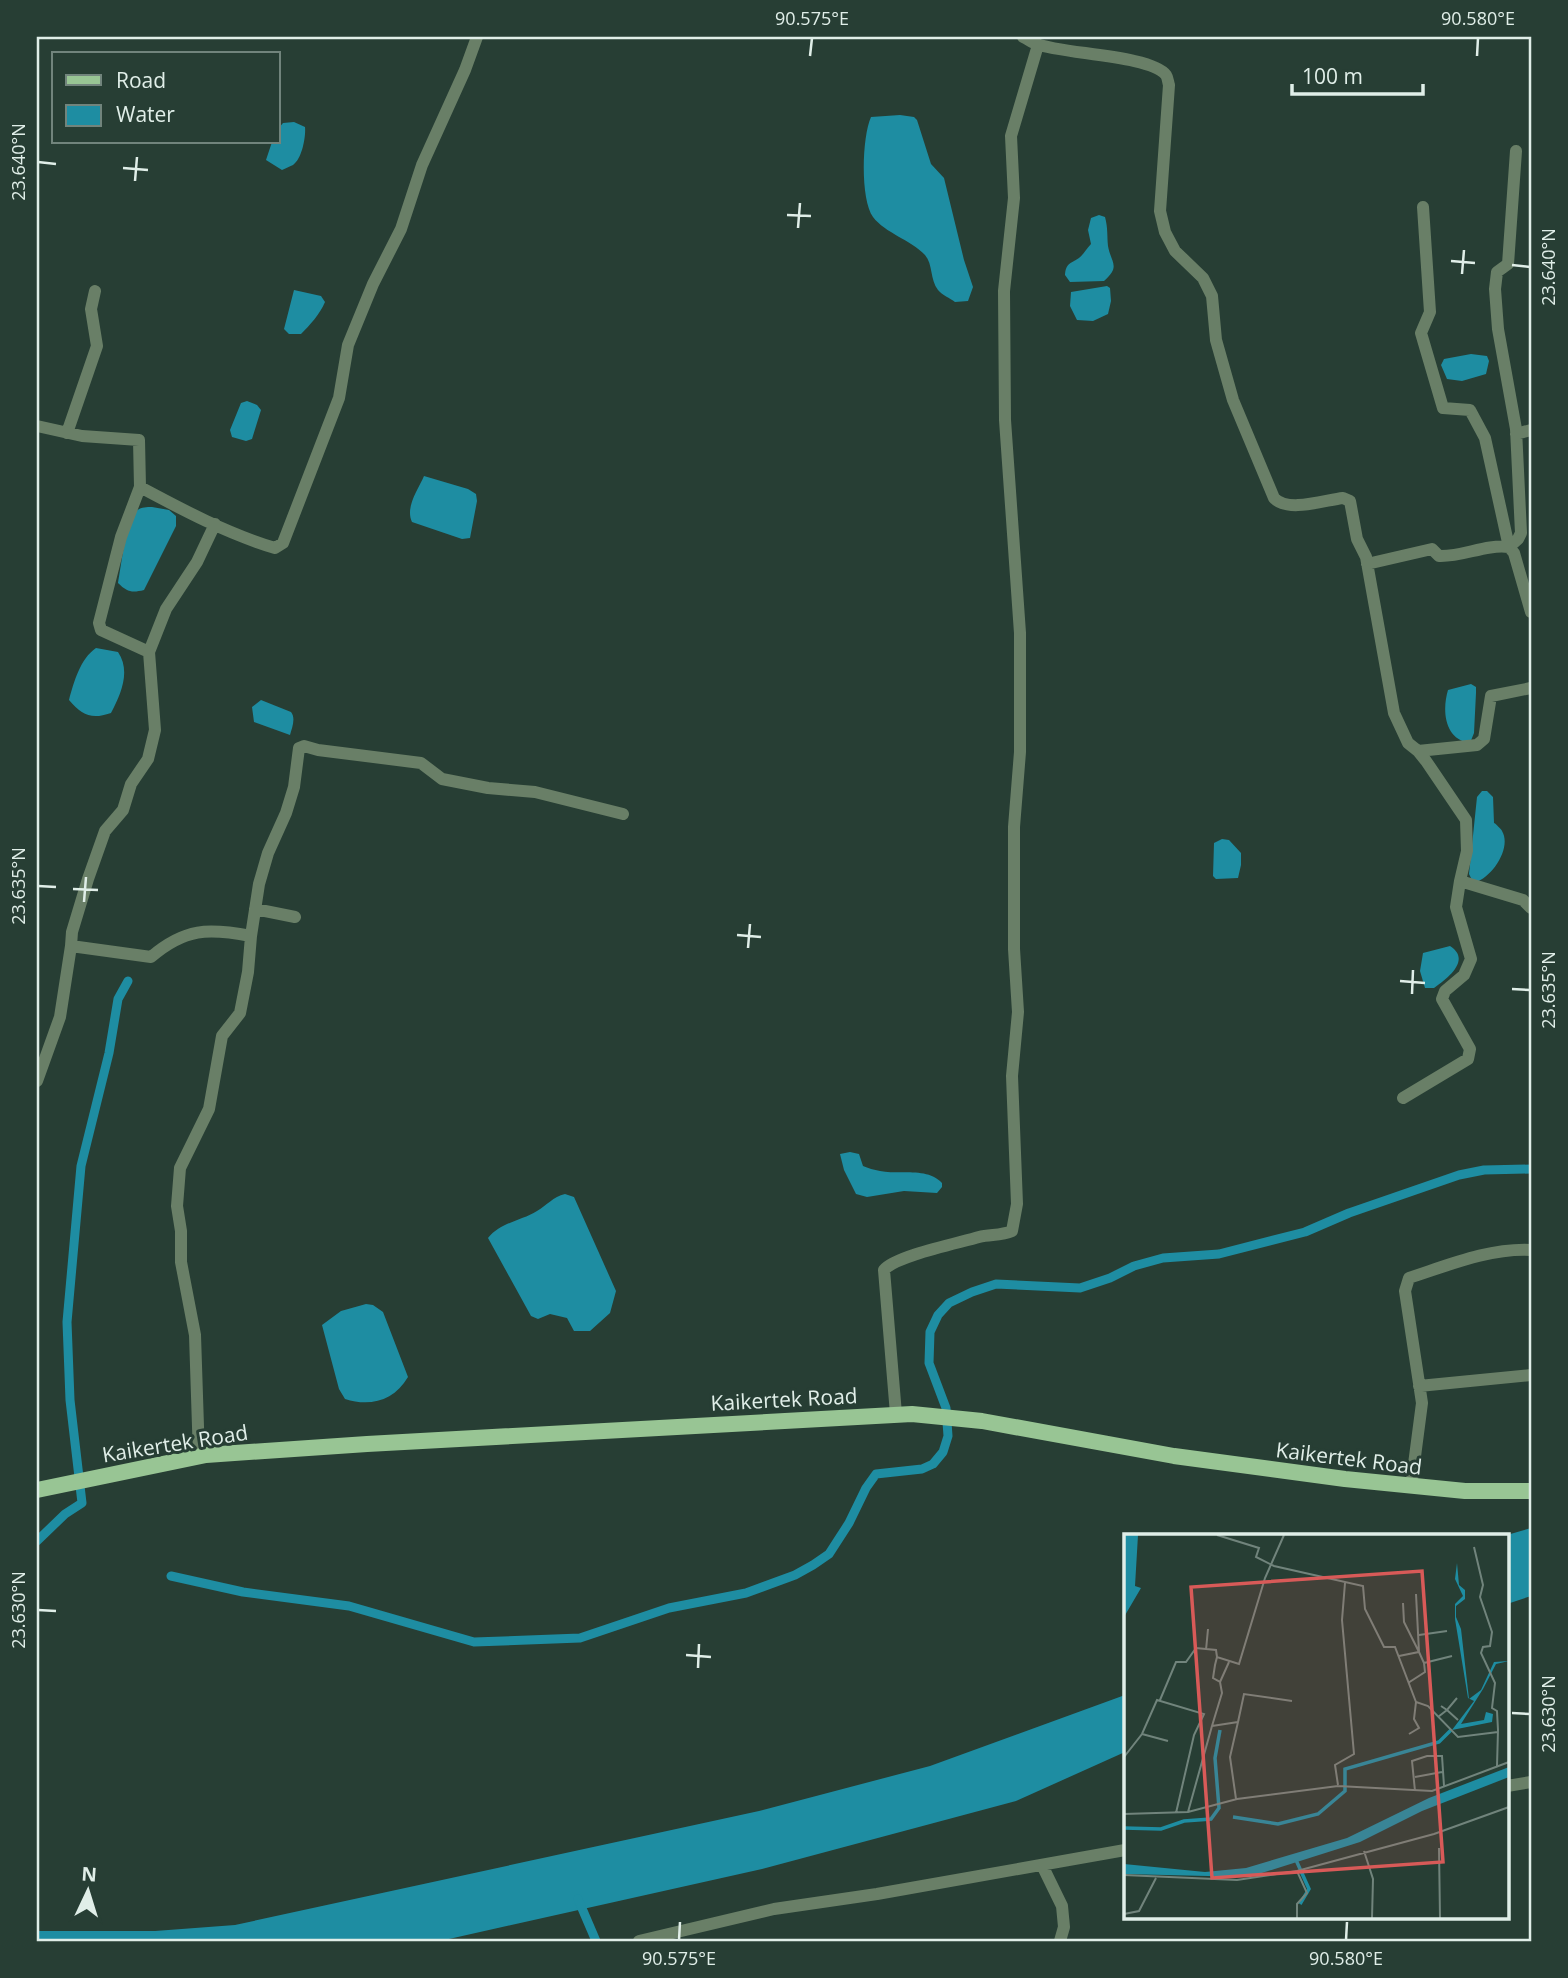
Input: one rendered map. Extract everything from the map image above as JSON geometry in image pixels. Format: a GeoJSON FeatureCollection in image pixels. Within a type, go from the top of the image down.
{"type":"FeatureCollection","features":[{"type":"Feature","properties":{"kind":"main road","name":"Kaikertek Road"},"geometry":{"type":"LineString","coordinates":[[37,1490],[199,1457],[378,1443],[904,1414],[982,1421],[1174,1456],[1411,1487],[1465,1491],[1531,1491]]}},
{"type":"Feature","properties":{"kind":"street"},"geometry":{"type":"LineString","coordinates":[[140,487],[215,524],[275,548],[283,543],[339,398],[348,345],[373,284],[401,229],[422,165],[477,37]]}},
{"type":"Feature","properties":{"kind":"street"},"geometry":{"type":"LineString","coordinates":[[1023,37],[1038,45],[1143,64],[1162,71],[1167,76],[1169,85],[1160,211],[1165,232],[1175,251],[1203,278],[1212,296],[1216,340],[1233,400],[1274,498],[1279,503],[1289,504],[1343,498],[1350,501],[1357,540],[1367,564],[1394,713],[1408,743],[1418,751],[1466,820],[1467,850],[1456,906],[1471,959],[1464,975],[1445,991],[1442,999],[1471,1049],[1468,1059],[1403,1098]]}},
{"type":"Feature","properties":{"kind":"street"},"geometry":{"type":"LineString","coordinates":[[904,1414],[884,1270],[890,1263],[906,1257],[1012,1231],[1017,1203],[1013,1076],[1018,1012],[1014,949],[1014,827],[1020,752],[1020,633],[1005,420],[1004,291],[1014,198],[1011,136],[1038,45]]}},
{"type":"Feature","properties":{"kind":"street"},"geometry":{"type":"LineString","coordinates":[[1509,547],[1521,533],[1516,434],[1505,373],[1495,289],[1497,272],[1508,264],[1516,151]]}},
{"type":"Feature","properties":{"kind":"street"},"geometry":{"type":"LineString","coordinates":[[1423,207],[1430,312],[1421,333],[1443,408],[1471,410],[1485,438],[1509,547],[1514,553],[1531,612]]}},
{"type":"Feature","properties":{"kind":"street"},"geometry":{"type":"LineString","coordinates":[[67,433],[97,346],[91,309],[95,291]]}},
{"type":"Feature","properties":{"kind":"street"},"geometry":{"type":"LineString","coordinates":[[37,426],[82,436],[139,440],[140,487],[121,537],[99,623],[101,630],[107,634],[149,652]]}},
{"type":"Feature","properties":{"kind":"street"},"geometry":{"type":"LineString","coordinates":[[1516,434],[1531,430]]}},
{"type":"Feature","properties":{"kind":"street"},"geometry":{"type":"LineString","coordinates":[[37,1081],[60,1017],[72,932],[88,878],[105,831],[122,810],[131,784],[148,759],[155,730],[149,652],[166,609],[197,562],[215,524]]}},
{"type":"Feature","properties":{"kind":"street"},"geometry":{"type":"LineString","coordinates":[[1367,564],[1432,549],[1439,556],[1455,556],[1496,545],[1509,547]]}},
{"type":"Feature","properties":{"kind":"street"},"geometry":{"type":"LineString","coordinates":[[1418,751],[1477,745],[1484,738],[1491,696],[1531,688]]}},
{"type":"Feature","properties":{"kind":"street"},"geometry":{"type":"LineString","coordinates":[[199,1457],[195,1335],[181,1262],[181,1231],[177,1206],[180,1168],[209,1109],[222,1036],[240,1013],[248,972],[250,936],[265,863],[294,787],[299,748],[304,746],[318,750],[397,758],[421,763],[442,779],[488,788],[535,792],[623,814]]}},
{"type":"Feature","properties":{"kind":"street"},"geometry":{"type":"LineString","coordinates":[[1460,881],[1523,900],[1531,908]]}},
{"type":"Feature","properties":{"kind":"street"},"geometry":{"type":"LineString","coordinates":[[255,909],[295,917]]}},
{"type":"Feature","properties":{"kind":"street"},"geometry":{"type":"LineString","coordinates":[[71,946],[151,957],[169,942],[204,931],[250,936]]}},
{"type":"Feature","properties":{"kind":"street"},"geometry":{"type":"LineString","coordinates":[[1411,1487],[1422,1403],[1405,1292],[1409,1278],[1493,1252],[1531,1250]]}},
{"type":"Feature","properties":{"kind":"street"},"geometry":{"type":"LineString","coordinates":[[1419,1385],[1531,1375]]}},
{"type":"Feature","properties":{"kind":"street"},"geometry":{"type":"LineString","coordinates":[[1508,1786],[1531,1782]]}},
{"type":"Feature","properties":{"kind":"street"},"geometry":{"type":"LineString","coordinates":[[639,1941],[774,1909],[877,1894],[1124,1850]]}},
{"type":"Feature","properties":{"kind":"street"},"geometry":{"type":"LineString","coordinates":[[1042,1864],[1062,1906],[1064,1927],[1060,1941]]}},
{"type":"Feature","properties":{"kind":"water"},"geometry":{"type":"Polygon","coordinates":[[[900,115],[917,120],[931,164],[944,178],[973,287],[968,301],[955,302],[940,292],[935,286],[925,255],[878,223],[869,208],[864,168],[871,117],[900,115]]]}},
{"type":"Feature","properties":{"kind":"water"},"geometry":{"type":"Polygon","coordinates":[[[294,122],[305,127],[305,136],[299,158],[293,165],[282,170],[266,160],[271,144],[280,144],[280,127],[283,123],[294,122]]]}},
{"type":"Feature","properties":{"kind":"water"},"geometry":{"type":"Polygon","coordinates":[[[1099,215],[1105,217],[1114,268],[1104,281],[1070,282],[1065,275],[1066,268],[1091,244],[1088,230],[1091,218],[1099,215]]]}},
{"type":"Feature","properties":{"kind":"water"},"geometry":{"type":"Polygon","coordinates":[[[1107,286],[1110,288],[1111,301],[1108,314],[1093,321],[1077,320],[1070,306],[1071,292],[1107,286]]]}},
{"type":"Feature","properties":{"kind":"water"},"geometry":{"type":"Polygon","coordinates":[[[294,290],[321,296],[325,302],[318,315],[301,334],[289,334],[284,329],[294,290]]]}},
{"type":"Feature","properties":{"kind":"water"},"geometry":{"type":"Polygon","coordinates":[[[1471,354],[1487,356],[1489,361],[1486,374],[1462,381],[1447,379],[1441,365],[1444,359],[1471,354]]]}},
{"type":"Feature","properties":{"kind":"water"},"geometry":{"type":"Polygon","coordinates":[[[247,401],[261,410],[252,439],[246,441],[232,437],[230,430],[241,403],[247,401]]]}},
{"type":"Feature","properties":{"kind":"water"},"geometry":{"type":"Polygon","coordinates":[[[424,476],[468,489],[476,494],[470,538],[462,539],[412,522],[411,505],[424,476]]]}},
{"type":"Feature","properties":{"kind":"water"},"geometry":{"type":"Polygon","coordinates":[[[152,507],[169,510],[176,516],[176,526],[144,590],[130,591],[118,583],[127,534],[136,511],[152,507]]]}},
{"type":"Feature","properties":{"kind":"water"},"geometry":{"type":"Polygon","coordinates":[[[96,648],[118,652],[122,659],[124,675],[111,713],[92,716],[83,713],[69,700],[82,665],[96,648]]]}},
{"type":"Feature","properties":{"kind":"water"},"geometry":{"type":"Polygon","coordinates":[[[1471,684],[1476,687],[1476,693],[1474,733],[1470,743],[1461,740],[1450,730],[1445,706],[1448,690],[1471,684]]]}},
{"type":"Feature","properties":{"kind":"water"},"geometry":{"type":"Polygon","coordinates":[[[261,700],[291,712],[293,720],[290,735],[254,722],[252,707],[261,700]]]}},
{"type":"Feature","properties":{"kind":"water"},"geometry":{"type":"Polygon","coordinates":[[[1482,791],[1487,791],[1493,797],[1494,823],[1502,831],[1504,845],[1494,868],[1476,882],[1469,874],[1477,797],[1482,791]]]}},
{"type":"Feature","properties":{"kind":"water"},"geometry":{"type":"Polygon","coordinates":[[[1222,839],[1229,840],[1241,853],[1238,878],[1216,879],[1213,876],[1214,843],[1222,839]]]}},
{"type":"Feature","properties":{"kind":"water"},"geometry":{"type":"Polygon","coordinates":[[[1450,946],[1459,957],[1455,969],[1434,988],[1425,988],[1420,971],[1423,953],[1450,946]]]}},
{"type":"Feature","properties":{"kind":"water"},"geometry":{"type":"Polygon","coordinates":[[[840,1154],[859,1154],[865,1167],[888,1172],[929,1175],[942,1183],[942,1187],[937,1193],[904,1191],[867,1197],[856,1194],[844,1170],[840,1154]]]}},
{"type":"Feature","properties":{"kind":"water"},"geometry":{"type":"Polygon","coordinates":[[[565,1194],[574,1197],[616,1291],[610,1313],[590,1331],[574,1331],[567,1318],[550,1314],[538,1319],[531,1316],[488,1238],[499,1228],[541,1209],[565,1194]]]}},
{"type":"Feature","properties":{"kind":"water"},"geometry":{"type":"Polygon","coordinates":[[[366,1304],[383,1312],[408,1377],[389,1397],[372,1402],[345,1399],[339,1389],[322,1325],[341,1311],[366,1304]]]}},
{"type":"Feature","properties":{"kind":"water"},"geometry":{"type":"Polygon","coordinates":[[[1531,1528],[1531,1596],[1508,1604],[1508,1535],[1531,1528]]]}},
{"type":"Feature","properties":{"kind":"water"},"geometry":{"type":"Polygon","coordinates":[[[1124,1695],[1124,1752],[1016,1801],[762,1869],[440,1941],[37,1941],[37,1931],[155,1931],[235,1925],[759,1811],[930,1766],[1124,1695]]]}},
{"type":"Feature","properties":{"kind":"waterway"},"geometry":{"type":"LineString","coordinates":[[37,1541],[65,1514],[82,1503],[70,1400],[67,1322],[81,1166],[109,1053],[118,999],[128,981]]}},
{"type":"Feature","properties":{"kind":"waterway"},"geometry":{"type":"LineString","coordinates":[[171,1576],[243,1592],[349,1606],[474,1642],[580,1638],[669,1608],[746,1593],[795,1575],[829,1554],[876,1474],[922,1469],[933,1464],[943,1452],[948,1436],[946,1408],[929,1363],[930,1332],[938,1315],[949,1303],[996,1284],[1080,1288],[1134,1266],[1163,1258],[1219,1254],[1305,1232],[1349,1213],[1459,1175],[1484,1170],[1531,1169]]}},
{"type":"Feature","properties":{"kind":"waterway"},"geometry":{"type":"LineString","coordinates":[[578,1899],[596,1941]]}}]}
